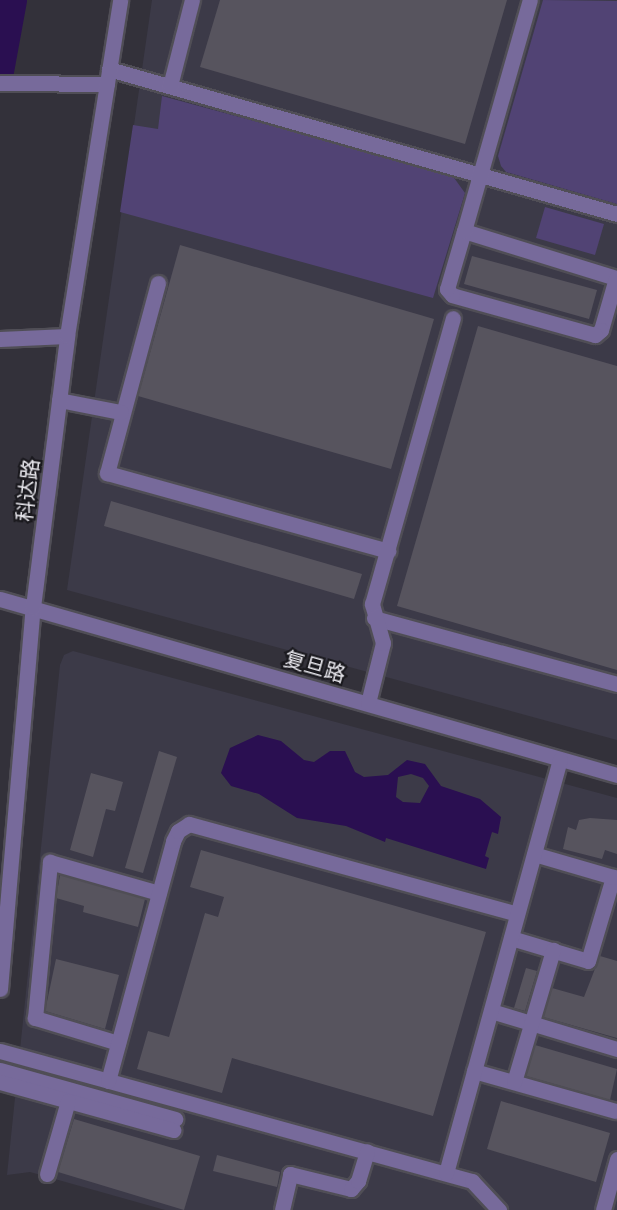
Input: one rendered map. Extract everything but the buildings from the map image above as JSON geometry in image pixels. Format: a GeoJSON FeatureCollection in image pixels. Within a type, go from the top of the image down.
{"type":"FeatureCollection","features":[{"type":"Feature","properties":{"kind":"street","name":"科达路"},"geometry":{"type":"LineString","coordinates":[[0,989],[33,607],[67,336],[120,0]]}},
{"type":"Feature","properties":{"kind":"street"},"geometry":{"type":"LineString","coordinates":[[170,86],[192,0]]}},
{"type":"Feature","properties":{"kind":"street"},"geometry":{"type":"LineString","coordinates":[[464,231],[616,278],[601,330],[595,335],[452,295],[447,289],[530,0]]}},
{"type":"Feature","properties":{"kind":"street"},"geometry":{"type":"LineString","coordinates":[[0,83],[66,84],[108,76],[170,86],[617,214]]}},
{"type":"Feature","properties":{"kind":"street"},"geometry":{"type":"LineString","coordinates":[[158,282],[121,412],[107,473],[388,551]]}},
{"type":"Feature","properties":{"kind":"street"},"geometry":{"type":"LineString","coordinates":[[368,703],[383,643],[374,618],[372,604],[453,318]]}},
{"type":"Feature","properties":{"kind":"street"},"geometry":{"type":"LineString","coordinates":[[1,339],[67,336]]}},
{"type":"Feature","properties":{"kind":"street"},"geometry":{"type":"LineString","coordinates":[[59,400],[121,412]]}},
{"type":"Feature","properties":{"kind":"street","name":"复旦路"},"geometry":{"type":"LineString","coordinates":[[0,599],[617,775]]}},
{"type":"Feature","properties":{"kind":"street"},"geometry":{"type":"LineString","coordinates":[[374,618],[617,684]]}},
{"type":"Feature","properties":{"kind":"street"},"geometry":{"type":"LineString","coordinates":[[446,1173],[560,759]]}},
{"type":"Feature","properties":{"kind":"street"},"geometry":{"type":"LineString","coordinates":[[108,1081],[173,841],[178,831],[189,824],[209,827],[517,914]]}},
{"type":"Feature","properties":{"kind":"street"},"geometry":{"type":"LineString","coordinates":[[511,938],[588,961],[613,877],[534,854]]}},
{"type":"Feature","properties":{"kind":"street"},"geometry":{"type":"LineString","coordinates":[[118,1043],[35,1018],[50,862],[159,893]]}},
{"type":"Feature","properties":{"kind":"street"},"geometry":{"type":"LineString","coordinates":[[514,1082],[553,950]]}},
{"type":"Feature","properties":{"kind":"street"},"geometry":{"type":"LineString","coordinates":[[490,1011],[617,1049]]}},
{"type":"Feature","properties":{"kind":"street"},"geometry":{"type":"LineString","coordinates":[[0,1051],[472,1181],[500,1210]]}},
{"type":"Feature","properties":{"kind":"street"},"geometry":{"type":"LineString","coordinates":[[0,1070],[174,1125],[68,1101],[0,1082]]}},
{"type":"Feature","properties":{"kind":"street"},"geometry":{"type":"LineString","coordinates":[[474,1071],[615,1111]]}},
{"type":"Feature","properties":{"kind":"street"},"geometry":{"type":"LineString","coordinates":[[47,1174],[68,1101]]}},
{"type":"Feature","properties":{"kind":"street"},"geometry":{"type":"LineString","coordinates":[[282,1210],[290,1174],[351,1189],[358,1181],[367,1151]]}},
{"type":"Feature","properties":{"kind":"street"},"geometry":{"type":"LineString","coordinates":[[603,1210],[617,1159]]}},
{"type":"Feature","properties":{"kind":"shaded area"},"geometry":{"type":"Polygon","coordinates":[[[152,0],[617,0],[617,740],[67,590],[152,0]]]}},
{"type":"Feature","properties":{"kind":"shaded area"},"geometry":{"type":"Polygon","coordinates":[[[543,0],[617,1],[617,204],[506,172],[501,166],[498,156],[543,0]]]}},
{"type":"Feature","properties":{"kind":"shaded area"},"geometry":{"type":"Polygon","coordinates":[[[162,96],[452,175],[465,193],[433,298],[120,212],[133,125],[158,129],[162,96]]]}},
{"type":"Feature","properties":{"kind":"shaded area"},"geometry":{"type":"Polygon","coordinates":[[[545,207],[604,224],[595,255],[536,238],[545,207]]]}},
{"type":"Feature","properties":{"kind":"shaded area"},"geometry":{"type":"Polygon","coordinates":[[[73,651],[617,798],[617,1210],[165,1210],[30,1172],[7,1175],[60,665],[64,655],[73,651]]]}},
{"type":"Feature","properties":{"kind":"shaded area"},"geometry":{"type":"Polygon","coordinates":[[[258,735],[281,741],[304,760],[314,762],[330,751],[345,751],[355,772],[364,777],[388,775],[407,760],[425,764],[441,786],[480,799],[501,817],[498,834],[492,832],[485,856],[489,858],[486,869],[386,838],[385,842],[346,826],[297,818],[259,794],[231,786],[221,773],[230,748],[258,735]],[[411,774],[398,777],[396,797],[403,802],[420,803],[429,786],[423,778],[411,774]]]}},
{"type":"Feature","properties":{"kind":"waterway"},"geometry":{"type":"LineString","coordinates":[[0,71],[13,0]]}}]}
